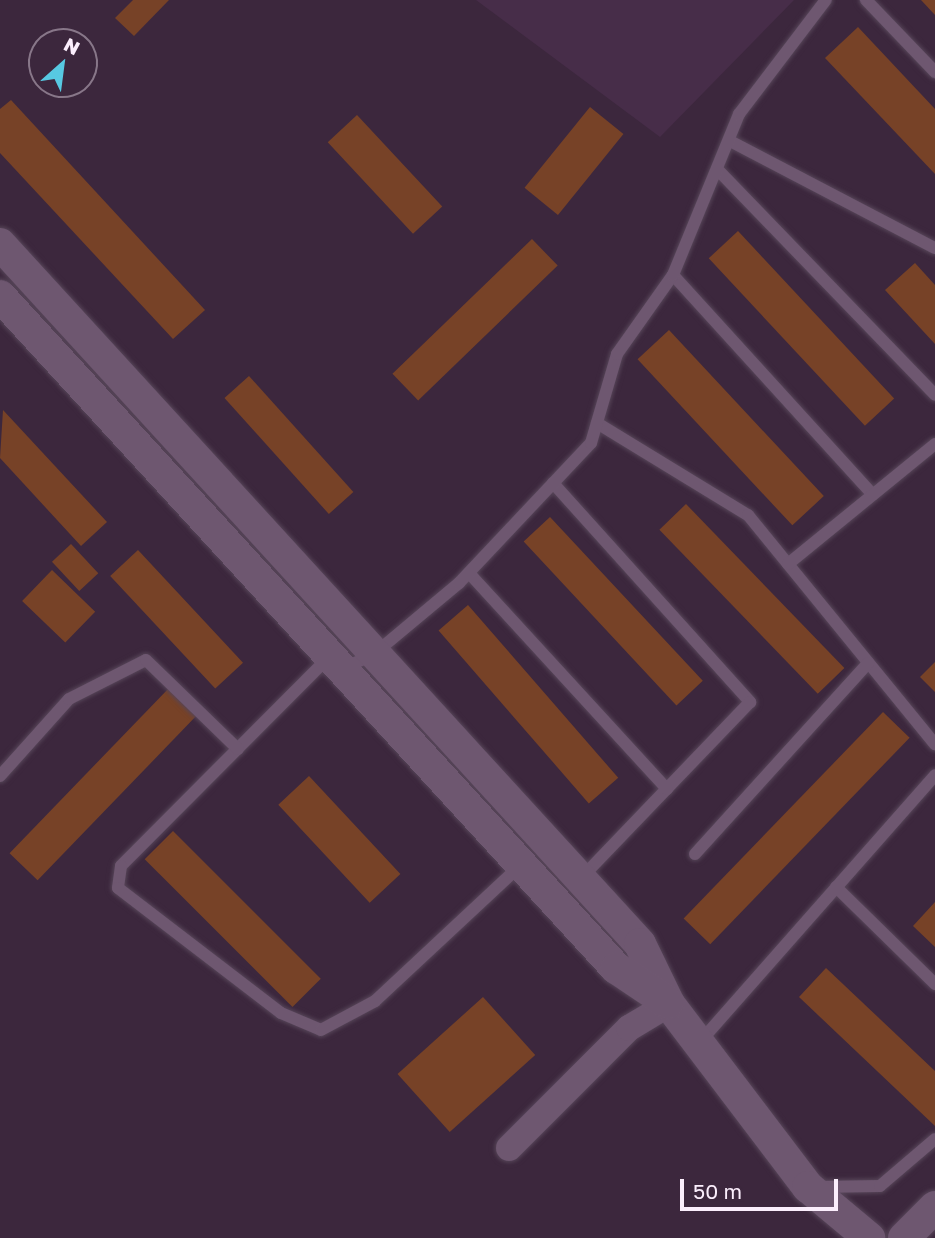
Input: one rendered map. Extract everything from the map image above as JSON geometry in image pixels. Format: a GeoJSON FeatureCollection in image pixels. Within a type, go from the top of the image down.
{"type":"FeatureCollection","features":[{"type":"Feature","properties":{"kind":"street"},"geometry":{"type":"LineString","coordinates":[[0,244],[640,944],[669,1003],[808,1187],[869,1238]]}},
{"type":"Feature","properties":{"kind":"street"},"geometry":{"type":"LineString","coordinates":[[0,296],[616,968],[669,1003]]}},
{"type":"Feature","properties":{"kind":"street"},"geometry":{"type":"LineString","coordinates":[[509,1148],[629,1028],[669,1003]]}},
{"type":"Feature","properties":{"kind":"street"},"geometry":{"type":"LineString","coordinates":[[904,1238],[935,1207]]}},
{"type":"Feature","properties":{"kind":"lane"},"geometry":{"type":"LineString","coordinates":[[521,865],[375,1000],[320,1030],[281,1013],[118,888],[121,866],[238,749],[335,662],[374,654],[469,573],[591,443],[617,354],[673,275],[739,114],[826,0]]}},
{"type":"Feature","properties":{"kind":"lane"},"geometry":{"type":"LineString","coordinates":[[866,0],[935,72]]}},
{"type":"Feature","properties":{"kind":"lane"},"geometry":{"type":"LineString","coordinates":[[730,141],[935,248]]}},
{"type":"Feature","properties":{"kind":"lane"},"geometry":{"type":"LineString","coordinates":[[717,169],[935,395]]}},
{"type":"Feature","properties":{"kind":"lane"},"geometry":{"type":"LineString","coordinates":[[673,275],[873,495]]}},
{"type":"Feature","properties":{"kind":"lane"},"geometry":{"type":"LineString","coordinates":[[597,423],[748,514],[935,744]]}},
{"type":"Feature","properties":{"kind":"lane"},"geometry":{"type":"LineString","coordinates":[[788,564],[935,444]]}},
{"type":"Feature","properties":{"kind":"lane"},"geometry":{"type":"LineString","coordinates":[[553,483],[750,702],[580,879]]}},
{"type":"Feature","properties":{"kind":"lane"},"geometry":{"type":"LineString","coordinates":[[469,573],[667,789]]}},
{"type":"Feature","properties":{"kind":"lane"},"geometry":{"type":"LineString","coordinates":[[0,776],[69,699],[146,660],[238,749]]}},
{"type":"Feature","properties":{"kind":"lane"},"geometry":{"type":"LineString","coordinates":[[695,854],[869,663]]}},
{"type":"Feature","properties":{"kind":"lane"},"geometry":{"type":"LineString","coordinates":[[698,1043],[935,775]]}},
{"type":"Feature","properties":{"kind":"lane"},"geometry":{"type":"LineString","coordinates":[[836,887],[935,984]]}},
{"type":"Feature","properties":{"kind":"lane"},"geometry":{"type":"LineString","coordinates":[[808,1187],[880,1186],[935,1139]]}},
{"type":"Feature","properties":{"kind":"shaded area"},"geometry":{"type":"Polygon","coordinates":[[[476,0],[794,0],[660,137],[476,0]]]}},
{"type":"Feature","properties":{"kind":"building"},"geometry":{"type":"Polygon","coordinates":[[[133,0],[169,0],[134,36],[115,18],[133,0]]]}},
{"type":"Feature","properties":{"kind":"building"},"geometry":{"type":"Polygon","coordinates":[[[921,0],[935,0],[935,15],[921,0]]]}},
{"type":"Feature","properties":{"kind":"building"},"geometry":{"type":"Polygon","coordinates":[[[858,27],[935,109],[935,174],[825,58],[858,27]]]}},
{"type":"Feature","properties":{"kind":"building"},"geometry":{"type":"Polygon","coordinates":[[[11,100],[205,310],[173,339],[0,153],[0,109],[11,100]]]}},
{"type":"Feature","properties":{"kind":"building"},"geometry":{"type":"Polygon","coordinates":[[[590,107],[623,134],[558,215],[525,188],[590,107]]]}},
{"type":"Feature","properties":{"kind":"building"},"geometry":{"type":"Polygon","coordinates":[[[357,115],[442,206],[413,234],[328,142],[357,115]]]}},
{"type":"Feature","properties":{"kind":"building"},"geometry":{"type":"Polygon","coordinates":[[[738,231],[894,398],[865,426],[709,258],[738,231]]]}},
{"type":"Feature","properties":{"kind":"building"},"geometry":{"type":"Polygon","coordinates":[[[532,239],[558,266],[418,400],[392,374],[532,239]]]}},
{"type":"Feature","properties":{"kind":"building"},"geometry":{"type":"Polygon","coordinates":[[[915,263],[935,285],[935,344],[885,290],[915,263]]]}},
{"type":"Feature","properties":{"kind":"building"},"geometry":{"type":"Polygon","coordinates":[[[669,330],[824,496],[792,525],[638,359],[669,330]]]}},
{"type":"Feature","properties":{"kind":"building"},"geometry":{"type":"Polygon","coordinates":[[[249,376],[353,492],[329,514],[224,398],[249,376]]]}},
{"type":"Feature","properties":{"kind":"building"},"geometry":{"type":"Polygon","coordinates":[[[3,410],[107,522],[81,546],[0,458],[3,410]]]}},
{"type":"Feature","properties":{"kind":"building"},"geometry":{"type":"Polygon","coordinates":[[[686,504],[844,668],[818,694],[659,530],[686,504]]]}},
{"type":"Feature","properties":{"kind":"building"},"geometry":{"type":"Polygon","coordinates":[[[550,517],[703,681],[676,705],[524,542],[550,517]]]}},
{"type":"Feature","properties":{"kind":"building"},"geometry":{"type":"Polygon","coordinates":[[[71,544],[98,573],[79,591],[52,562],[71,544]]]}},
{"type":"Feature","properties":{"kind":"building"},"geometry":{"type":"Polygon","coordinates":[[[138,550],[243,663],[215,689],[110,576],[138,550]]]}},
{"type":"Feature","properties":{"kind":"building"},"geometry":{"type":"Polygon","coordinates":[[[52,570],[95,612],[65,643],[22,601],[52,570]]]}},
{"type":"Feature","properties":{"kind":"building"},"geometry":{"type":"Polygon","coordinates":[[[468,605],[618,778],[589,803],[439,631],[468,605]]]}},
{"type":"Feature","properties":{"kind":"building"},"geometry":{"type":"Polygon","coordinates":[[[935,662],[935,692],[920,677],[935,662]]]}},
{"type":"Feature","properties":{"kind":"building"},"geometry":{"type":"Polygon","coordinates":[[[170,687],[198,714],[38,880],[10,853],[170,687]]]}},
{"type":"Feature","properties":{"kind":"building"},"geometry":{"type":"Polygon","coordinates":[[[883,712],[910,738],[710,944],[684,918],[883,712]]]}},
{"type":"Feature","properties":{"kind":"building"},"geometry":{"type":"Polygon","coordinates":[[[309,776],[400,874],[370,903],[278,805],[309,776]]]}},
{"type":"Feature","properties":{"kind":"building"},"geometry":{"type":"Polygon","coordinates":[[[173,831],[321,979],[293,1007],[145,859],[173,831]]]}},
{"type":"Feature","properties":{"kind":"building"},"geometry":{"type":"Polygon","coordinates":[[[935,902],[935,947],[913,926],[935,902]]]}},
{"type":"Feature","properties":{"kind":"building"},"geometry":{"type":"Polygon","coordinates":[[[826,968],[935,1071],[935,1126],[799,997],[826,968]]]}},
{"type":"Feature","properties":{"kind":"building"},"geometry":{"type":"Polygon","coordinates":[[[483,997],[535,1055],[450,1132],[398,1074],[483,997]]]}}]}
